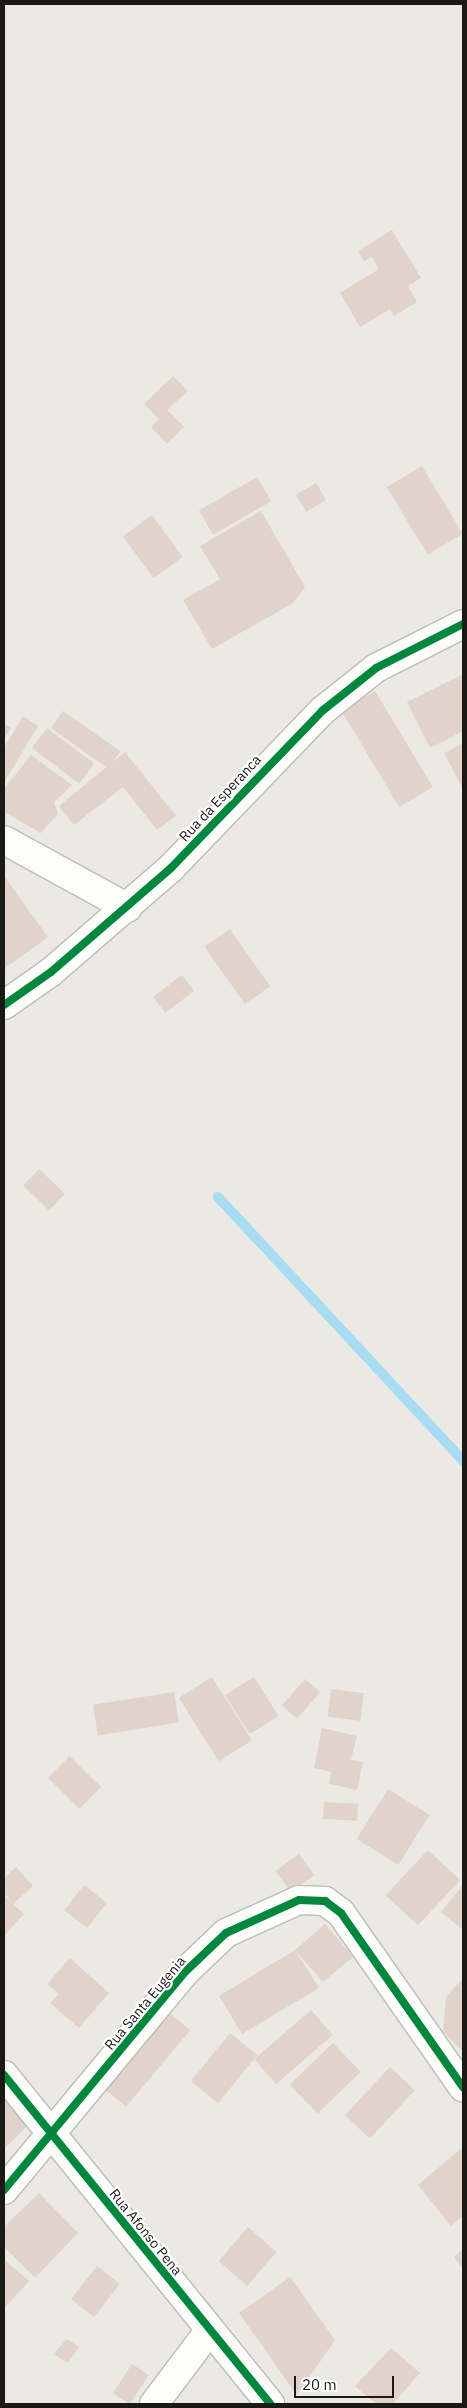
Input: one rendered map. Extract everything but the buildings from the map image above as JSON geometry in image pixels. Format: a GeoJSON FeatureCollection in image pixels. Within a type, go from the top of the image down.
{"type":"FeatureCollection","features":[{"type":"Feature","properties":{"kind":"street","name":"Rua da Esperanca"},"geometry":{"type":"LineString","coordinates":[[4,1005],[128,908],[322,711],[376,668],[463,624]]}},
{"type":"Feature","properties":{"kind":"street"},"geometry":{"type":"LineString","coordinates":[[4,840],[128,908]]}},
{"type":"Feature","properties":{"kind":"street","name":"Rua Santa Eugenia"},"geometry":{"type":"LineString","coordinates":[[4,2190],[186,1971],[226,1933],[299,1900],[325,1902],[341,1912],[463,2087]]}},
{"type":"Feature","properties":{"kind":"street","name":"Rua Afonso Pena"},"geometry":{"type":"LineString","coordinates":[[4,2075],[209,2331],[270,2404]]}},
{"type":"Feature","properties":{"kind":"street"},"geometry":{"type":"LineString","coordinates":[[154,2404],[209,2331]]}},
{"type":"Feature","properties":{"kind":"waterway"},"geometry":{"type":"LineString","coordinates":[[218,1197],[463,1461]]}},
{"type":"Feature","properties":{"kind":"cycle path"},"geometry":{"type":"LineString","coordinates":[[4,1005],[51,972],[171,868],[322,711],[376,668],[463,624]]}},
{"type":"Feature","properties":{"kind":"cycle path"},"geometry":{"type":"LineString","coordinates":[[4,2190],[186,1971],[226,1933],[299,1900],[325,1901],[341,1913],[463,2087]]}},
{"type":"Feature","properties":{"kind":"cycle path"},"geometry":{"type":"LineString","coordinates":[[4,2075],[270,2404]]}}]}
